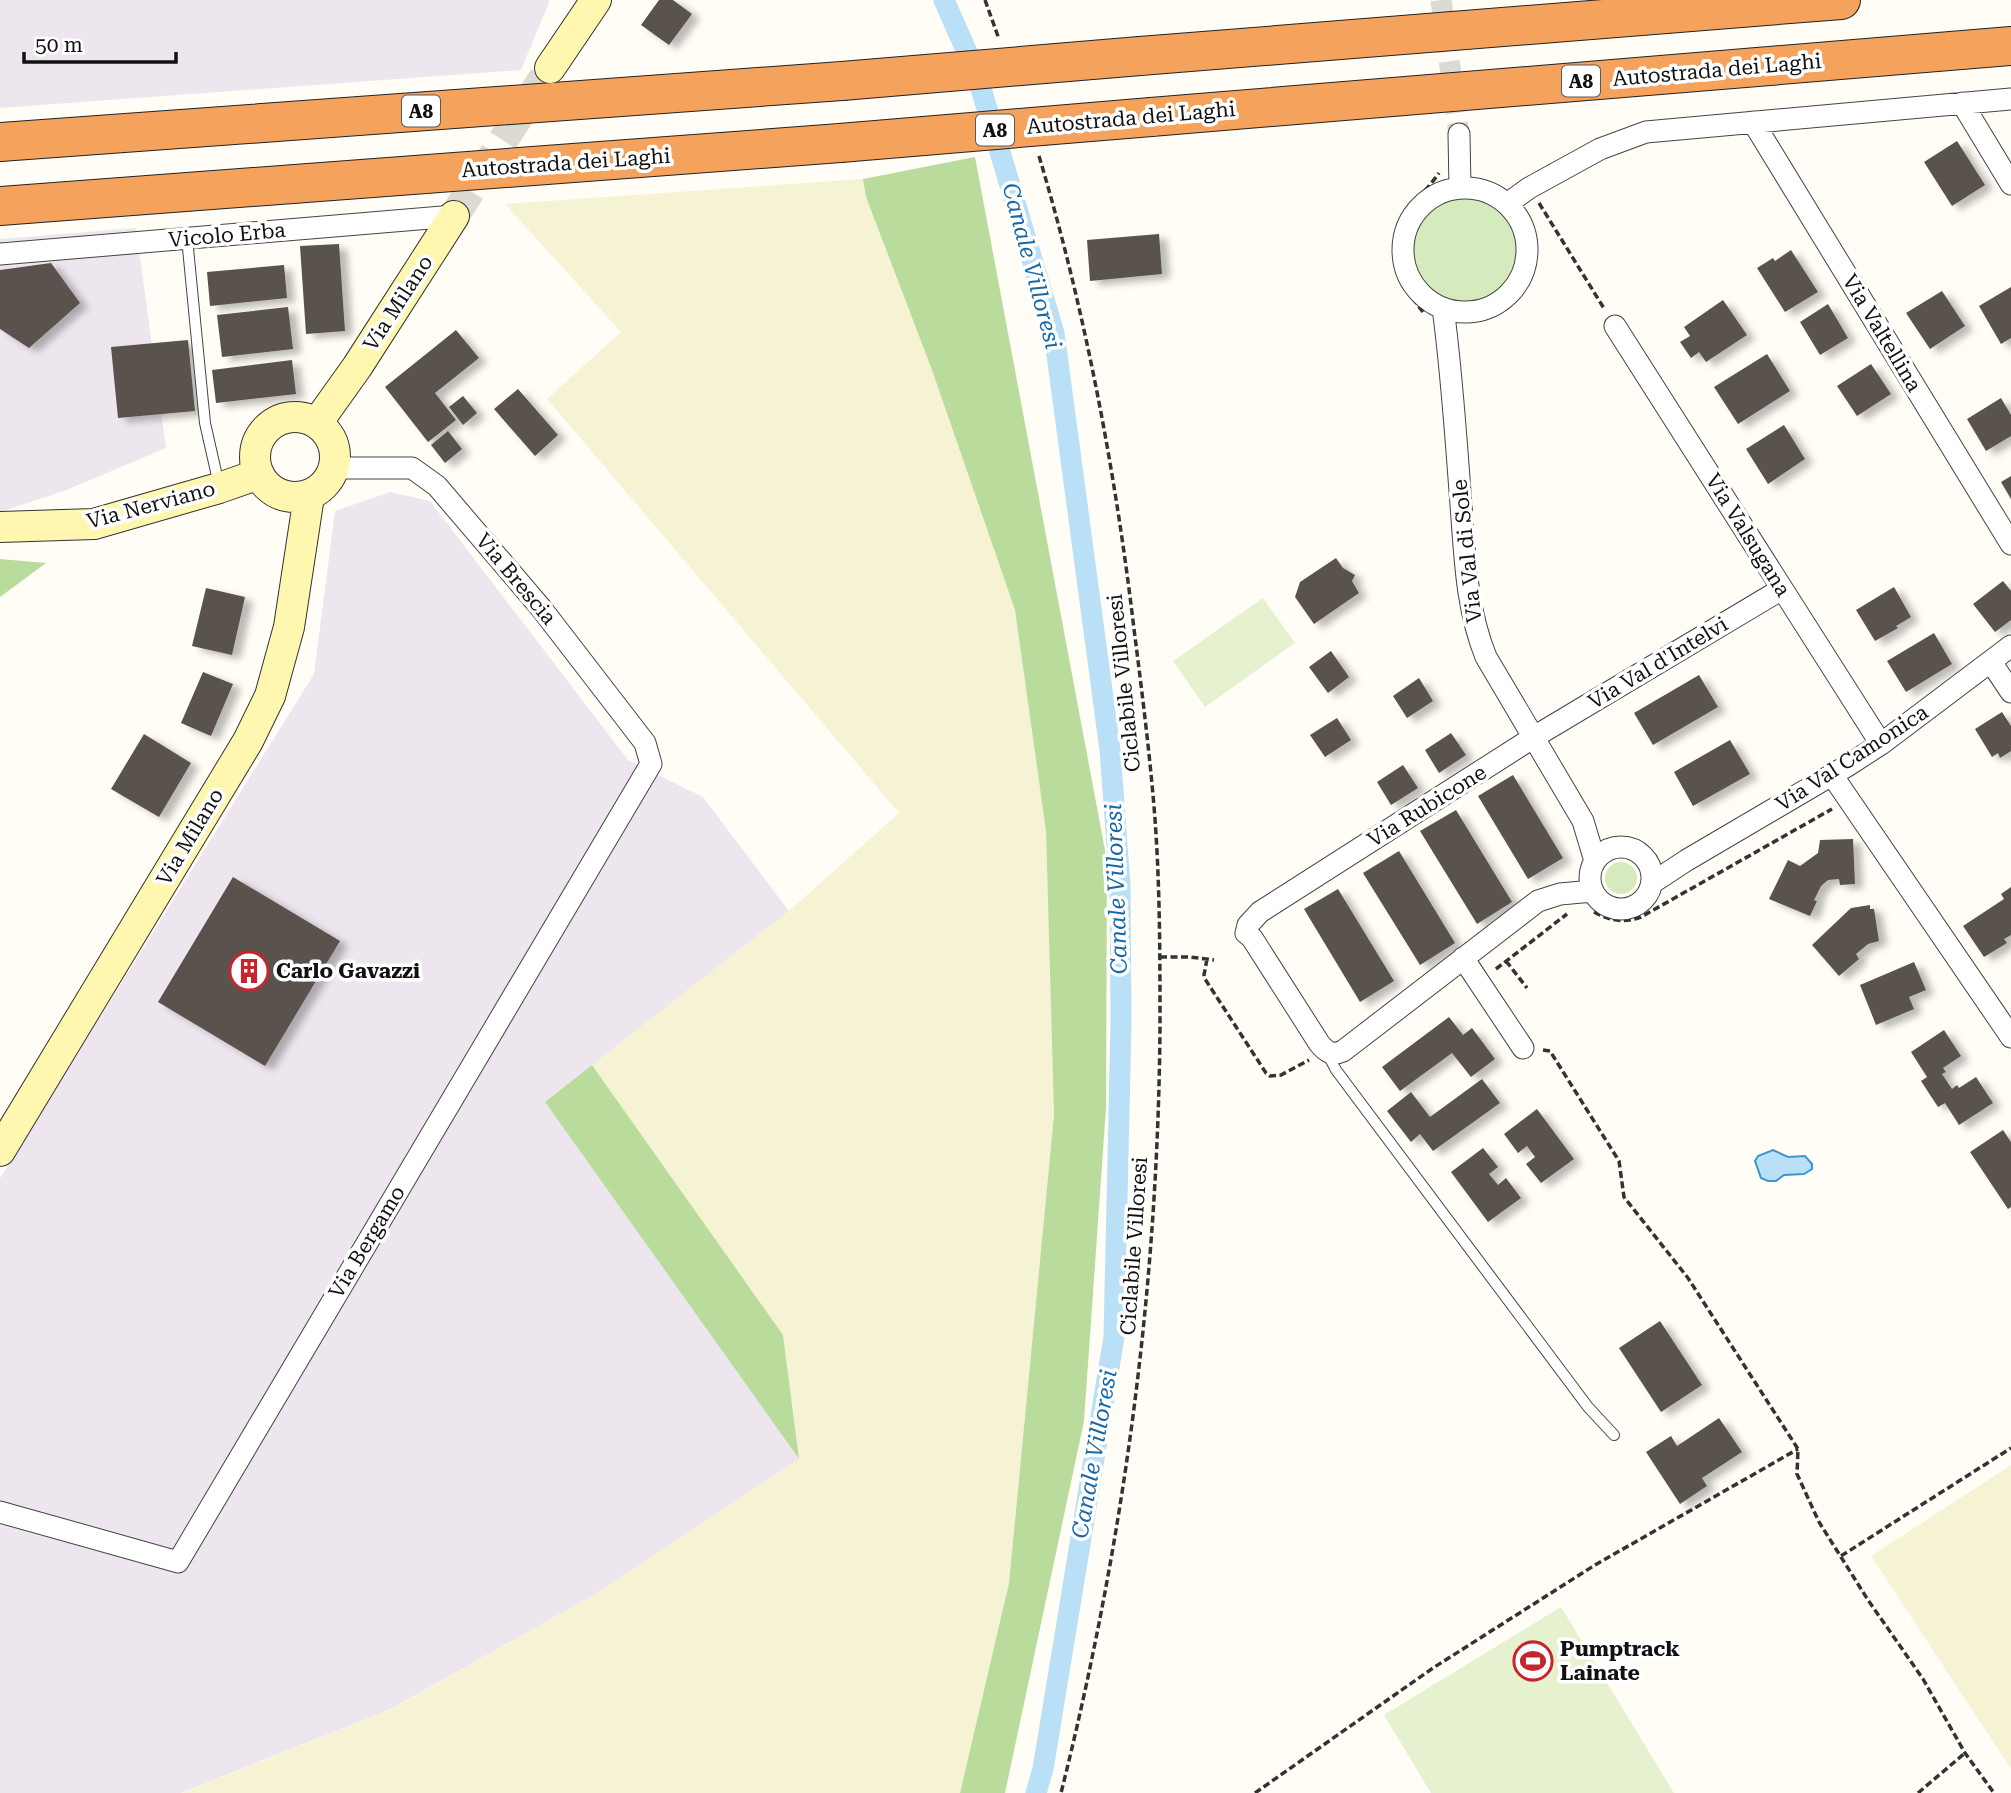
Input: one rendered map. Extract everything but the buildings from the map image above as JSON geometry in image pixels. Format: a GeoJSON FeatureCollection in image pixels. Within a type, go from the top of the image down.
{"type":"FeatureCollection","features":[{"type":"Feature","properties":{"kind":"highway","name":"A8"},"geometry":{"type":"LineString","coordinates":[[0,142],[842,81],[1841,0]]}},
{"type":"Feature","properties":{"kind":"highway","name":"Autostrada dei Laghi"},"geometry":{"type":"LineString","coordinates":[[0,205],[840,143],[2011,46]]}},
{"type":"Feature","properties":{"kind":"street"},"geometry":{"type":"LineString","coordinates":[[574,32],[582,0]]}},
{"type":"Feature","properties":{"kind":"street"},"geometry":{"type":"LineString","coordinates":[[550,68],[596,0]]}},
{"type":"Feature","properties":{"kind":"street"},"geometry":{"type":"LineString","coordinates":[[1507,204],[1529,188],[1600,149],[1646,132],[2011,99]]}},
{"type":"Feature","properties":{"kind":"street"},"geometry":{"type":"LineString","coordinates":[[1962,103],[2011,184]]}},
{"type":"Feature","properties":{"kind":"street","name":"Via Valtellina"},"geometry":{"type":"LineString","coordinates":[[1753,122],[2011,544]]}},
{"type":"Feature","properties":{"kind":"street"},"geometry":{"type":"LineString","coordinates":[[1459,134],[1460,188]]}},
{"type":"Feature","properties":{"kind":"street"},"geometry":{"type":"LineString","coordinates":[[1460,188],[1477,188],[1493,194],[1507,204],[1518,216],[1525,232],[1527,248],[1526,264],[1520,280],[1510,293],[1496,304],[1481,310],[1454,310],[1427,299],[1414,286],[1406,270],[1403,251],[1405,233],[1413,216],[1425,202],[1441,192],[1460,188]]}},
{"type":"Feature","properties":{"kind":"street","name":"Vicolo Erba"},"geometry":{"type":"LineString","coordinates":[[0,254],[454,216]]}},
{"type":"Feature","properties":{"kind":"street","name":"Via Milano"},"geometry":{"type":"LineString","coordinates":[[317,423],[357,367],[454,216]]}},
{"type":"Feature","properties":{"kind":"street","name":"Via Val di Sole"},"geometry":{"type":"LineString","coordinates":[[1454,310],[1449,349],[1468,589],[1474,622],[1486,657],[1534,737]]}},
{"type":"Feature","properties":{"kind":"street","name":"Via Valsugana"},"geometry":{"type":"LineString","coordinates":[[1615,326],[1881,744]]}},
{"type":"Feature","properties":{"kind":"street"},"geometry":{"type":"LineString","coordinates":[[296,417],[307,419],[325,430],[335,448],[334,468],[329,480],[309,496],[297,498],[274,492],[258,474],[256,452],[259,440],[274,423],[296,417]]}},
{"type":"Feature","properties":{"kind":"street","name":"Via Brescia"},"geometry":{"type":"LineString","coordinates":[[334,468],[412,468],[438,486],[541,608],[645,743],[651,764]]}},
{"type":"Feature","properties":{"kind":"street","name":"Via Nerviano"},"geometry":{"type":"LineString","coordinates":[[0,527],[94,524],[258,474]]}},
{"type":"Feature","properties":{"kind":"street","name":"Via Milano"},"geometry":{"type":"LineString","coordinates":[[0,1151],[248,741],[270,696],[289,627],[309,496]]}},
{"type":"Feature","properties":{"kind":"street","name":"Via Val d'Intelvi"},"geometry":{"type":"LineString","coordinates":[[1534,737],[1782,589]]}},
{"type":"Feature","properties":{"kind":"street","name":"Via Val Camonica"},"geometry":{"type":"LineString","coordinates":[[1653,883],[1881,744],[2011,646]]}},
{"type":"Feature","properties":{"kind":"street"},"geometry":{"type":"LineString","coordinates":[[1991,662],[2011,692]]}},
{"type":"Feature","properties":{"kind":"street"},"geometry":{"type":"LineString","coordinates":[[1534,737],[1583,821],[1599,859],[1590,884],[1591,900]]}},
{"type":"Feature","properties":{"kind":"street","name":"Via Rubicone"},"geometry":{"type":"LineString","coordinates":[[1322,1047],[1252,938],[1246,933],[1248,925],[1260,912],[1534,737]]}},
{"type":"Feature","properties":{"kind":"street","name":"Via Bergamo"},"geometry":{"type":"LineString","coordinates":[[0,1512],[178,1562],[651,764]]}},
{"type":"Feature","properties":{"kind":"street"},"geometry":{"type":"LineString","coordinates":[[1832,775],[2011,1037]]}},
{"type":"Feature","properties":{"kind":"street"},"geometry":{"type":"LineString","coordinates":[[1322,1047],[1333,1054],[1343,1051],[1533,905],[1560,894],[1599,859],[1628,847],[1636,850],[1651,868],[1653,883],[1643,900],[1626,909],[1615,909],[1598,900],[1560,894]]}},
{"type":"Feature","properties":{"kind":"street","name":"Via Val Camonica"},"geometry":{"type":"LineString","coordinates":[[1648,862],[1673,863],[1687,860]]}},
{"type":"Feature","properties":{"kind":"street"},"geometry":{"type":"LineString","coordinates":[[1462,958],[1523,1048]]}},
{"type":"Feature","properties":{"kind":"lane"},"geometry":{"type":"LineString","coordinates":[[187,238],[205,423],[219,488]]}},
{"type":"Feature","properties":{"kind":"lane"},"geometry":{"type":"LineString","coordinates":[[1322,1047],[1336,1070],[1571,1385],[1614,1435]]}},
{"type":"Feature","properties":{"kind":"path"},"geometry":{"type":"LineString","coordinates":[[985,0],[999,38]]}},
{"type":"Feature","properties":{"kind":"path","name":"Ciclabile Villoresi"},"geometry":{"type":"LineString","coordinates":[[1038,151],[1056,212],[1091,364],[1122,528],[1155,821],[1160,957],[1159,1093],[1154,1209],[1142,1348],[1107,1590],[1083,1706],[1061,1793]]}},
{"type":"Feature","properties":{"kind":"path"},"geometry":{"type":"LineString","coordinates":[[1440,170],[1406,214],[1395,250],[1396,264],[1404,284],[1449,349]]}},
{"type":"Feature","properties":{"kind":"path"},"geometry":{"type":"LineString","coordinates":[[1529,188],[1615,326]]}},
{"type":"Feature","properties":{"kind":"path"},"geometry":{"type":"LineString","coordinates":[[1591,900],[1602,917],[1618,921],[1642,917],[1849,800]]}},
{"type":"Feature","properties":{"kind":"path"},"geometry":{"type":"LineString","coordinates":[[1495,970],[1570,913]]}},
{"type":"Feature","properties":{"kind":"path"},"geometry":{"type":"LineString","coordinates":[[1160,957],[1214,960]]}},
{"type":"Feature","properties":{"kind":"path"},"geometry":{"type":"LineString","coordinates":[[1207,959],[1205,979],[1266,1073],[1270,1076],[1281,1075],[1322,1047]]}},
{"type":"Feature","properties":{"kind":"path"},"geometry":{"type":"LineString","coordinates":[[1506,961],[1527,988]]}},
{"type":"Feature","properties":{"kind":"path"},"geometry":{"type":"LineString","coordinates":[[1523,1048],[1550,1051],[1619,1161],[1624,1197],[1688,1278],[1798,1449],[1797,1474],[1819,1522],[1868,1600],[1923,1679],[1965,1753],[1994,1793]]}},
{"type":"Feature","properties":{"kind":"path"},"geometry":{"type":"LineString","coordinates":[[1841,1556],[2011,1448]]}},
{"type":"Feature","properties":{"kind":"path"},"geometry":{"type":"LineString","coordinates":[[1255,1793],[1433,1668],[1595,1565],[1798,1449]]}},
{"type":"Feature","properties":{"kind":"path"},"geometry":{"type":"LineString","coordinates":[[1917,1793],[1965,1753]]}},
{"type":"Feature","properties":{"kind":"shaded area"},"geometry":{"type":"Polygon","coordinates":[[[0,0],[550,0],[521,70],[0,108],[0,0]]]}},
{"type":"Feature","properties":{"kind":"shaded area"},"geometry":{"type":"Polygon","coordinates":[[[863,179],[866,197],[932,370],[1015,610],[1046,831],[1054,1115],[1009,1583],[960,1793],[182,1793],[390,1710],[592,1596],[799,1459],[783,1335],[592,1065],[789,911],[899,813],[547,399],[621,332],[505,204],[863,179]]]}},
{"type":"Feature","properties":{"kind":"shaded area"},"geometry":{"type":"Polygon","coordinates":[[[136,228],[166,448],[64,491],[0,512],[0,239],[136,228]]]}},
{"type":"Feature","properties":{"kind":"shaded area"},"geometry":{"type":"Polygon","coordinates":[[[390,492],[430,501],[628,760],[703,797],[789,911],[545,1102],[799,1459],[592,1596],[389,1710],[181,1793],[0,1793],[0,1178],[314,674],[335,511],[390,492]]]}},
{"type":"Feature","properties":{"kind":"shaded area"},"geometry":{"type":"Polygon","coordinates":[[[2011,1465],[2011,1769],[1871,1556],[2011,1465]]]}},
{"type":"Feature","properties":{"kind":"green space"},"geometry":{"type":"Polygon","coordinates":[[[975,157],[1107,861],[1106,1108],[1084,1421],[1005,1793],[960,1793],[1009,1583],[1054,1115],[1046,831],[1015,610],[932,370],[866,197],[863,179],[975,157]]]}},
{"type":"Feature","properties":{"kind":"green space"},"geometry":{"type":"Polygon","coordinates":[[[1466,196],[1486,200],[1504,211],[1515,229],[1519,249],[1515,269],[1504,287],[1486,298],[1466,302],[1446,298],[1428,287],[1417,269],[1413,249],[1417,229],[1428,211],[1446,200],[1466,196]]]}},
{"type":"Feature","properties":{"kind":"green space"},"geometry":{"type":"Polygon","coordinates":[[[0,559],[46,563],[0,597],[0,559]]]}},
{"type":"Feature","properties":{"kind":"green space"},"geometry":{"type":"Polygon","coordinates":[[[1263,598],[1295,643],[1205,707],[1173,661],[1263,598]]]}},
{"type":"Feature","properties":{"kind":"green space"},"geometry":{"type":"Polygon","coordinates":[[[1621,862],[1632,867],[1637,878],[1632,889],[1621,894],[1610,889],[1605,878],[1610,867],[1621,862]]]}},
{"type":"Feature","properties":{"kind":"green space"},"geometry":{"type":"Polygon","coordinates":[[[592,1065],[783,1335],[799,1459],[545,1102],[592,1065]]]}},
{"type":"Feature","properties":{"kind":"green space","name":"Pumptrack Lainate"},"geometry":{"type":"Polygon","coordinates":[[[1561,1607],[1674,1793],[1431,1793],[1384,1715],[1561,1607]]]}},
{"type":"Feature","properties":{"kind":"water"},"geometry":{"type":"Polygon","coordinates":[[[1773,1150],[1788,1157],[1805,1156],[1812,1164],[1812,1169],[1804,1174],[1784,1175],[1776,1181],[1761,1178],[1755,1161],[1758,1156],[1773,1150]]]}},
{"type":"Feature","properties":{"kind":"waterway","name":"Canale Villoresi"},"geometry":{"type":"LineString","coordinates":[[944,0],[977,75],[1054,333],[1110,750],[1120,885],[1121,1022],[1114,1337],[1043,1769],[1036,1793]]}},
{"type":"Feature","properties":{"kind":"tunnel"},"geometry":{"type":"LineString","coordinates":[[1441,0],[1459,134]]}},
{"type":"Feature","properties":{"kind":"tunnel"},"geometry":{"type":"LineString","coordinates":[[454,216],[550,68]]}},
{"type":"Feature","properties":{"kind":"place","name":"Carlo Gavazzi"},"geometry":{"type":"Point","coordinates":[249,971]}},
{"type":"Feature","properties":{"kind":"place","name":"Pumptrack Lainate"},"geometry":{"type":"Point","coordinates":[1533,1661]}}]}
